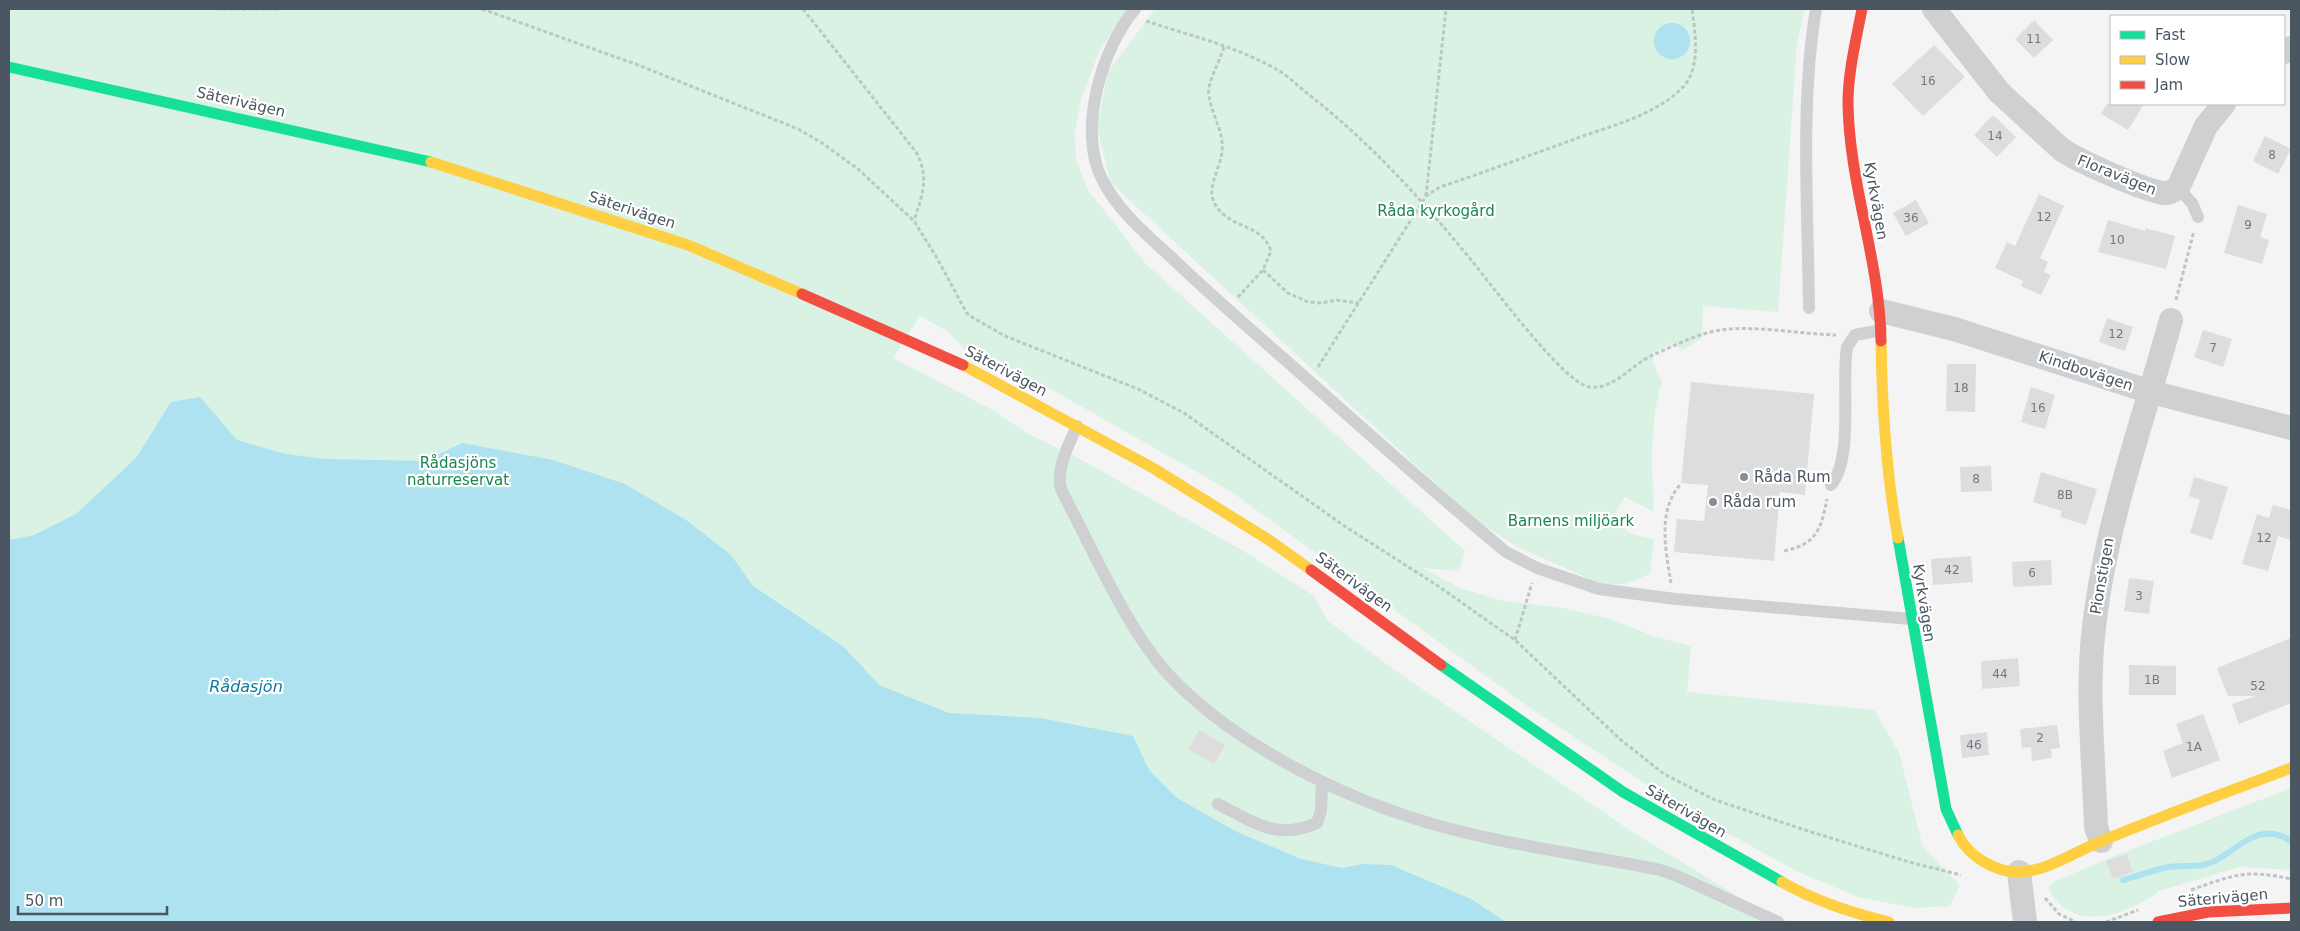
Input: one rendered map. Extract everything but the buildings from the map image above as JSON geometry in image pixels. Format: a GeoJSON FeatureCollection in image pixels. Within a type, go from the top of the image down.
{"type":"FeatureCollection","features":[{"type":"Feature","properties":{"kind":"street","name":"Kyrkvägen"},"geometry":{"type":"LineString","coordinates":[[1862,9],[1850,66],[1848,103],[1853,156],[1881,320],[1882,391],[1892,505],[1946,809],[1962,843],[1979,858],[2020,881],[2034,870],[2101,841],[2291,768]]}},
{"type":"Feature","properties":{"kind":"street","name":"Floravägen"},"geometry":{"type":"LineString","coordinates":[[1934,9],[1999,92],[2037,129],[2072,157],[2163,193],[2178,188],[2206,126],[2223,105]]}},
{"type":"Feature","properties":{"kind":"street","name":"Säterivägen"},"geometry":{"type":"LineString","coordinates":[[9,67],[422,159],[610,218],[688,245],[888,330],[968,367],[1154,468],[1269,540],[1485,697],[1624,792],[1800,892],[1850,912],[1889,922]]}},
{"type":"Feature","properties":{"kind":"street","name":"Kindbovägen"},"geometry":{"type":"LineString","coordinates":[[1881,320],[1954,329],[2151,392],[2291,428]]}},
{"type":"Feature","properties":{"kind":"street","name":"Pionstigen"},"geometry":{"type":"LineString","coordinates":[[2101,841],[2096,818],[2091,683],[2094,629],[2110,532],[2171,320]]}},
{"type":"Feature","properties":{"kind":"street"},"geometry":{"type":"LineString","coordinates":[[2020,881],[2025,922]]}},
{"type":"Feature","properties":{"kind":"street","name":"Säterivägen"},"geometry":{"type":"LineString","coordinates":[[2158,922],[2208,912],[2291,908]]}},
{"type":"Feature","properties":{"kind":"lane"},"geometry":{"type":"LineString","coordinates":[[1809,308],[1808,102],[1812,35],[1816,9]]}},
{"type":"Feature","properties":{"kind":"lane"},"geometry":{"type":"LineString","coordinates":[[1132,12],[1117,33],[1097,90],[1092,128],[1095,155],[1102,178],[1138,227],[1227,309],[1506,552],[1537,568],[1599,589],[1675,599],[1911,619]]}},
{"type":"Feature","properties":{"kind":"lane"},"geometry":{"type":"LineString","coordinates":[[2178,188],[2192,203],[2198,217]]}},
{"type":"Feature","properties":{"kind":"lane"},"geometry":{"type":"LineString","coordinates":[[1831,485],[1836,478],[1841,464],[1845,357],[1850,340],[1881,320]]}},
{"type":"Feature","properties":{"kind":"lane"},"geometry":{"type":"LineString","coordinates":[[1077,426],[1063,461],[1060,486],[1104,574],[1143,642],[1168,674],[1228,725],[1304,773],[1322,782],[1427,823],[1676,874],[1778,922]]}},
{"type":"Feature","properties":{"kind":"lane"},"geometry":{"type":"LineString","coordinates":[[1218,804],[1261,826],[1281,831],[1301,830],[1317,823],[1321,811],[1322,782]]}},
{"type":"Feature","properties":{"kind":"path"},"geometry":{"type":"LineString","coordinates":[[216,9],[280,9]]}},
{"type":"Feature","properties":{"kind":"path"},"geometry":{"type":"LineString","coordinates":[[482,9],[638,65],[798,129],[822,143],[858,169],[914,221],[970,316],[1005,336],[1138,389],[1184,413],[1336,520],[1438,586],[1515,640],[1621,740],[1664,774],[1715,800],[1909,862],[1963,876]]}},
{"type":"Feature","properties":{"kind":"path"},"geometry":{"type":"LineString","coordinates":[[803,9],[916,152],[923,165],[925,176],[914,221]]}},
{"type":"Feature","properties":{"kind":"path"},"geometry":{"type":"LineString","coordinates":[[1310,381],[1426,196],[1446,9]]}},
{"type":"Feature","properties":{"kind":"path"},"geometry":{"type":"LineString","coordinates":[[1426,196],[1440,187],[1629,119],[1660,105],[1684,85],[1694,65],[1695,30],[1692,9]]}},
{"type":"Feature","properties":{"kind":"path"},"geometry":{"type":"LineString","coordinates":[[1132,12],[1274,68],[1336,115],[1423,202],[1559,367],[1578,383],[1590,387],[1609,384],[1644,359],[1681,343],[1721,330],[1855,335]]}},
{"type":"Feature","properties":{"kind":"path"},"geometry":{"type":"LineString","coordinates":[[1224,47],[1209,88],[1223,150],[1211,186],[1213,201],[1221,212],[1266,238],[1270,251],[1263,270],[1227,309]]}},
{"type":"Feature","properties":{"kind":"path"},"geometry":{"type":"LineString","coordinates":[[2171,320],[2198,217]]}},
{"type":"Feature","properties":{"kind":"path"},"geometry":{"type":"LineString","coordinates":[[1263,270],[1288,293],[1308,302],[1321,303],[1336,300],[1359,303]]}},
{"type":"Feature","properties":{"kind":"path"},"geometry":{"type":"LineString","coordinates":[[1675,599],[1665,537],[1667,510],[1673,492],[1680,485]]}},
{"type":"Feature","properties":{"kind":"path"},"geometry":{"type":"LineString","coordinates":[[1784,551],[1796,548],[1818,533],[1824,521],[1831,485]]}},
{"type":"Feature","properties":{"kind":"path"},"geometry":{"type":"LineString","coordinates":[[1515,640],[1537,568]]}},
{"type":"Feature","properties":{"kind":"path"},"geometry":{"type":"LineString","coordinates":[[2020,881],[2042,891],[2050,906],[2076,922]]}},
{"type":"Feature","properties":{"kind":"green space","name":"Rådasjöns naturreservat"},"geometry":{"type":"Polygon","coordinates":[[[9,9],[1127,9],[1099,52],[1081,99],[1075,132],[1076,160],[1088,190],[1146,264],[1465,551],[1459,571],[1423,568],[1460,588],[1504,601],[1563,608],[1611,619],[1653,636],[1691,646],[1687,692],[1874,710],[1899,753],[1923,847],[1960,885],[1950,906],[1914,908],[1858,897],[1796,871],[1681,807],[1533,710],[1230,491],[1035,380],[968,353],[947,331],[920,316],[893,358],[989,408],[1025,432],[1078,458],[1240,549],[1314,596],[1328,621],[1403,676],[1631,831],[1747,902],[1790,922],[9,922],[9,9]]]}},
{"type":"Feature","properties":{"kind":"green space","name":"Råda kyrkogård"},"geometry":{"type":"Polygon","coordinates":[[[1155,9],[1805,9],[1797,43],[1778,312],[1703,306],[1702,338],[1683,350],[1672,343],[1653,353],[1653,363],[1662,382],[1653,430],[1654,512],[1625,497],[1615,513],[1622,526],[1630,533],[1654,539],[1650,574],[1624,584],[1603,585],[1518,547],[1475,520],[1111,183],[1097,127],[1108,72],[1155,9]]]}},
{"type":"Feature","properties":{"kind":"green space"},"geometry":{"type":"Polygon","coordinates":[[[2291,788],[2291,870],[2240,867],[2159,891],[2134,907],[2103,916],[2077,915],[2055,900],[2049,887],[2055,881],[2291,788]],[[2127,854],[2107,861],[2113,879],[2133,872],[2127,854]]]}},
{"type":"Feature","properties":{"kind":"water"},"geometry":{"type":"Polygon","coordinates":[[[1672,23],[1679,24],[1685,28],[1689,34],[1689,48],[1685,54],[1679,58],[1672,59],[1665,58],[1659,54],[1655,48],[1654,41],[1655,34],[1659,28],[1665,24],[1672,23]]]}},
{"type":"Feature","properties":{"kind":"water","name":"Rådasjön"},"geometry":{"type":"Polygon","coordinates":[[[200,397],[237,440],[285,454],[326,459],[424,461],[462,443],[553,460],[625,484],[686,520],[731,555],[753,586],[844,647],[879,685],[949,713],[1040,718],[1133,736],[1149,770],[1177,798],[1235,831],[1301,859],[1342,868],[1363,864],[1391,865],[1471,899],[1506,922],[9,922],[9,540],[34,535],[76,514],[136,458],[171,402],[200,397]]]}},
{"type":"Feature","properties":{"kind":"waterway"},"geometry":{"type":"LineString","coordinates":[[2123,880],[2164,868],[2203,865],[2214,861],[2255,836],[2266,834],[2278,835],[2291,841]]}},
{"type":"Feature","properties":{"kind":"traffic: fast"},"geometry":{"type":"LineString","coordinates":[[9,67],[431,162]]}},
{"type":"Feature","properties":{"kind":"traffic: fast"},"geometry":{"type":"LineString","coordinates":[[1898,538],[1946,809],[1958,835]]}},
{"type":"Feature","properties":{"kind":"traffic: fast"},"geometry":{"type":"LineString","coordinates":[[1441,665],[1623,792],[1782,882]]}},
{"type":"Feature","properties":{"kind":"traffic: slow"},"geometry":{"type":"LineString","coordinates":[[431,162],[688,245],[802,294]]}},
{"type":"Feature","properties":{"kind":"traffic: slow"},"geometry":{"type":"LineString","coordinates":[[1881,341],[1885,439],[1890,489],[1898,538]]}},
{"type":"Feature","properties":{"kind":"traffic: slow"},"geometry":{"type":"LineString","coordinates":[[963,365],[1153,468],[1269,540],[1311,570]]}},
{"type":"Feature","properties":{"kind":"traffic: slow"},"geometry":{"type":"LineString","coordinates":[[1958,835],[1969,850],[1984,862],[2011,872],[2030,871],[2051,864],[2149,822],[2291,768]]}},
{"type":"Feature","properties":{"kind":"traffic: slow"},"geometry":{"type":"LineString","coordinates":[[1782,882],[1834,906],[1889,922]]}},
{"type":"Feature","properties":{"kind":"traffic: jam"},"geometry":{"type":"LineString","coordinates":[[1862,9],[1849,80],[1848,103],[1853,163],[1876,281],[1881,341]]}},
{"type":"Feature","properties":{"kind":"traffic: jam"},"geometry":{"type":"LineString","coordinates":[[802,294],[963,365]]}},
{"type":"Feature","properties":{"kind":"traffic: jam"},"geometry":{"type":"LineString","coordinates":[[1311,570],[1441,665]]}},
{"type":"Feature","properties":{"kind":"traffic: jam"},"geometry":{"type":"LineString","coordinates":[[2158,922],[2208,912],[2291,908]]}},
{"type":"Feature","properties":{"kind":"place","name":"Råda Rum"},"geometry":{"type":"Point","coordinates":[1744,477]}},
{"type":"Feature","properties":{"kind":"place","name":"Råda rum"},"geometry":{"type":"Point","coordinates":[1713,502]}},
{"type":"Feature","properties":{"kind":"park label","name":"Barnens miljöark"},"geometry":{"type":"Point","coordinates":[1571,521]}}]}
